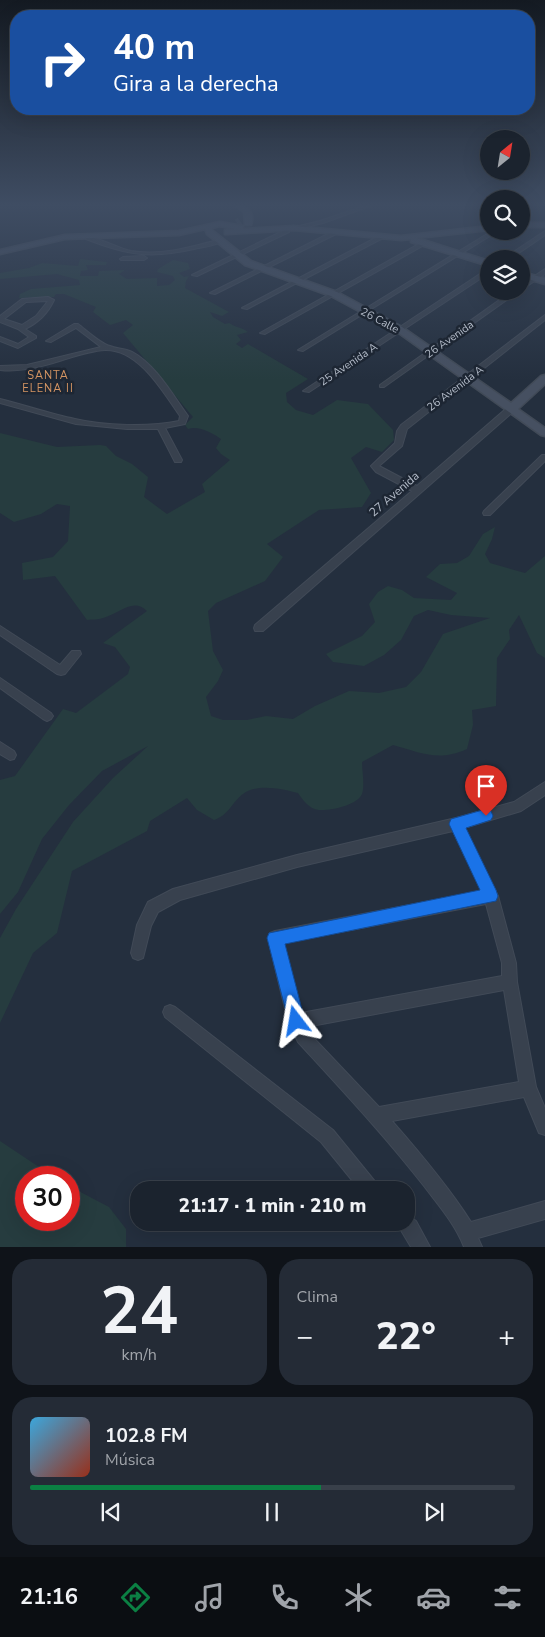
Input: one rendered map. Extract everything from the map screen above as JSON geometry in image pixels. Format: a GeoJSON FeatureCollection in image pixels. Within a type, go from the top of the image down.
{"type":"FeatureCollection","features":[{"type":"Feature","properties":{"kind":"main road","name":"26 Calle"},"geometry":{"type":"LineString","coordinates":[[249,264],[334,294],[399,329],[545,432]]}},
{"type":"Feature","properties":{"kind":"main road"},"geometry":{"type":"LineString","coordinates":[[530,277],[545,281]]}},
{"type":"Feature","properties":{"kind":"main road","name":"27 Avenida"},"geometry":{"type":"LineString","coordinates":[[511,409],[545,378]]}},
{"type":"Feature","properties":{"kind":"street"},"geometry":{"type":"LineString","coordinates":[[195,275],[218,264]]}},
{"type":"Feature","properties":{"kind":"street"},"geometry":{"type":"LineString","coordinates":[[213,293],[272,264]]}},
{"type":"Feature","properties":{"kind":"street"},"geometry":{"type":"LineString","coordinates":[[245,308],[329,264]]}},
{"type":"Feature","properties":{"kind":"street"},"geometry":{"type":"LineString","coordinates":[[263,333],[387,264]]}},
{"type":"Feature","properties":{"kind":"street"},"geometry":{"type":"LineString","coordinates":[[301,350],[442,264]]}},
{"type":"Feature","properties":{"kind":"street"},"geometry":{"type":"LineString","coordinates":[[530,282],[545,271]]}},
{"type":"Feature","properties":{"kind":"street","name":"25 Avenida A"},"geometry":{"type":"LineString","coordinates":[[306,391],[480,276]]}},
{"type":"Feature","properties":{"kind":"street"},"geometry":{"type":"LineString","coordinates":[[0,339],[18,346],[33,339],[34,337],[20,328],[0,320],[24,300],[51,300],[46,310],[27,326],[20,328]]}},
{"type":"Feature","properties":{"kind":"street","name":"26 Avenida"},"geometry":{"type":"LineString","coordinates":[[382,386],[503,300]]}},
{"type":"Feature","properties":{"kind":"street","name":"26 Avenida A"},"geometry":{"type":"LineString","coordinates":[[417,490],[375,466],[399,444],[401,431],[404,427],[468,379],[545,317]]}},
{"type":"Feature","properties":{"kind":"street"},"geometry":{"type":"LineString","coordinates":[[49,341],[76,325],[107,348]]}},
{"type":"Feature","properties":{"kind":"street"},"geometry":{"type":"LineString","coordinates":[[0,368],[11,370],[26,368],[107,348],[126,351],[138,358],[184,416],[182,422],[161,428],[126,427],[76,422],[0,401]]}},
{"type":"Feature","properties":{"kind":"street","name":"27 Avenida"},"geometry":{"type":"LineString","coordinates":[[259,628],[511,409]]}},
{"type":"Feature","properties":{"kind":"street"},"geometry":{"type":"LineString","coordinates":[[161,428],[178,460]]}},
{"type":"Feature","properties":{"kind":"street"},"geometry":{"type":"LineString","coordinates":[[487,513],[545,457]]}},
{"type":"Feature","properties":{"kind":"street"},"geometry":{"type":"LineString","coordinates":[[0,630],[61,671],[76,654]]}},
{"type":"Feature","properties":{"kind":"street"},"geometry":{"type":"LineString","coordinates":[[0,682],[47,716]]}},
{"type":"Feature","properties":{"kind":"street"},"geometry":{"type":"LineString","coordinates":[[0,747],[10,754]]}},
{"type":"Feature","properties":{"kind":"street"},"geometry":{"type":"LineString","coordinates":[[138,952],[144,925],[154,906],[178,894],[297,861],[517,808],[545,788]]}},
{"type":"Feature","properties":{"kind":"street"},"geometry":{"type":"LineString","coordinates":[[456,824],[490,896],[509,963],[510,982],[528,1088],[545,1127]]}},
{"type":"Feature","properties":{"kind":"street"},"geometry":{"type":"LineString","coordinates":[[490,896],[275,938],[296,1021],[303,1037],[408,1152],[453,1210],[470,1240],[545,1210]]}},
{"type":"Feature","properties":{"kind":"street"},"geometry":{"type":"LineString","coordinates":[[296,1021],[510,982]]}},
{"type":"Feature","properties":{"kind":"street"},"geometry":{"type":"LineString","coordinates":[[170,1012],[327,1136],[364,1181]]}},
{"type":"Feature","properties":{"kind":"street"},"geometry":{"type":"LineString","coordinates":[[376,1116],[528,1088]]}},
{"type":"Feature","properties":{"kind":"street"},"geometry":{"type":"LineString","coordinates":[[412,1231],[421,1247]]}},
{"type":"Feature","properties":{"kind":"green space"},"geometry":{"type":"Polygon","coordinates":[[[39,264],[78,266],[79,264],[106,264],[86,265],[88,270],[81,271],[80,276],[98,276],[99,271],[125,270],[119,274],[127,279],[157,278],[157,286],[169,285],[175,280],[173,276],[157,272],[158,269],[166,264],[188,264],[190,269],[179,273],[184,277],[189,276],[185,288],[229,312],[222,316],[210,312],[213,317],[225,324],[229,323],[248,332],[237,335],[241,340],[236,344],[242,348],[248,344],[308,379],[286,393],[287,402],[296,410],[313,415],[337,400],[368,404],[393,430],[394,440],[382,452],[366,447],[351,458],[371,493],[362,507],[319,510],[267,544],[283,557],[265,581],[216,603],[208,611],[213,651],[223,670],[218,681],[206,697],[211,716],[223,720],[247,720],[266,716],[293,719],[315,706],[349,691],[379,693],[406,687],[421,672],[443,634],[490,618],[451,615],[428,610],[414,616],[401,640],[384,655],[364,666],[333,662],[326,654],[362,636],[375,622],[369,604],[378,592],[388,586],[402,590],[414,598],[451,600],[457,593],[426,577],[440,564],[457,563],[469,556],[483,534],[495,527],[485,554],[490,563],[525,573],[545,556],[545,658],[537,653],[519,615],[509,630],[510,639],[497,658],[496,706],[472,710],[473,725],[467,749],[457,753],[438,756],[393,745],[362,762],[362,794],[350,804],[319,810],[309,806],[298,793],[263,788],[243,794],[227,812],[214,820],[197,810],[187,798],[150,821],[147,831],[72,871],[57,933],[33,953],[0,1023],[0,938],[16,909],[73,822],[113,778],[148,746],[102,771],[69,805],[42,839],[18,892],[0,914],[0,780],[15,776],[63,709],[76,713],[128,674],[130,667],[115,647],[103,643],[147,611],[142,607],[131,606],[101,619],[87,620],[55,576],[23,580],[22,563],[53,557],[68,541],[70,506],[57,504],[41,514],[14,522],[0,513],[0,433],[57,447],[106,446],[116,456],[132,464],[148,477],[144,497],[167,514],[205,492],[202,484],[230,460],[216,448],[221,439],[201,429],[188,429],[185,425],[193,417],[123,333],[133,325],[126,320],[110,325],[93,312],[96,307],[64,294],[56,294],[54,297],[19,298],[20,294],[31,289],[80,285],[79,280],[57,274],[0,279],[0,273],[29,268],[39,264]]]}},
{"type":"Feature","properties":{"kind":"green space"},"geometry":{"type":"Polygon","coordinates":[[[0,1141],[38,1166],[15,1166],[15,1231],[80,1231],[80,1192],[109,1207],[126,1229],[126,1247],[0,1247],[0,1141]]]}},
{"type":"Feature","properties":{"kind":"district","name":"SANTA ELENA II"},"geometry":{"type":"Point","coordinates":[48,381]}},
{"type":"Feature","properties":{"kind":"route"},"geometry":{"type":"LineString","coordinates":[[296,1021],[275,938],[490,896],[456,824],[486,816]]}}]}
